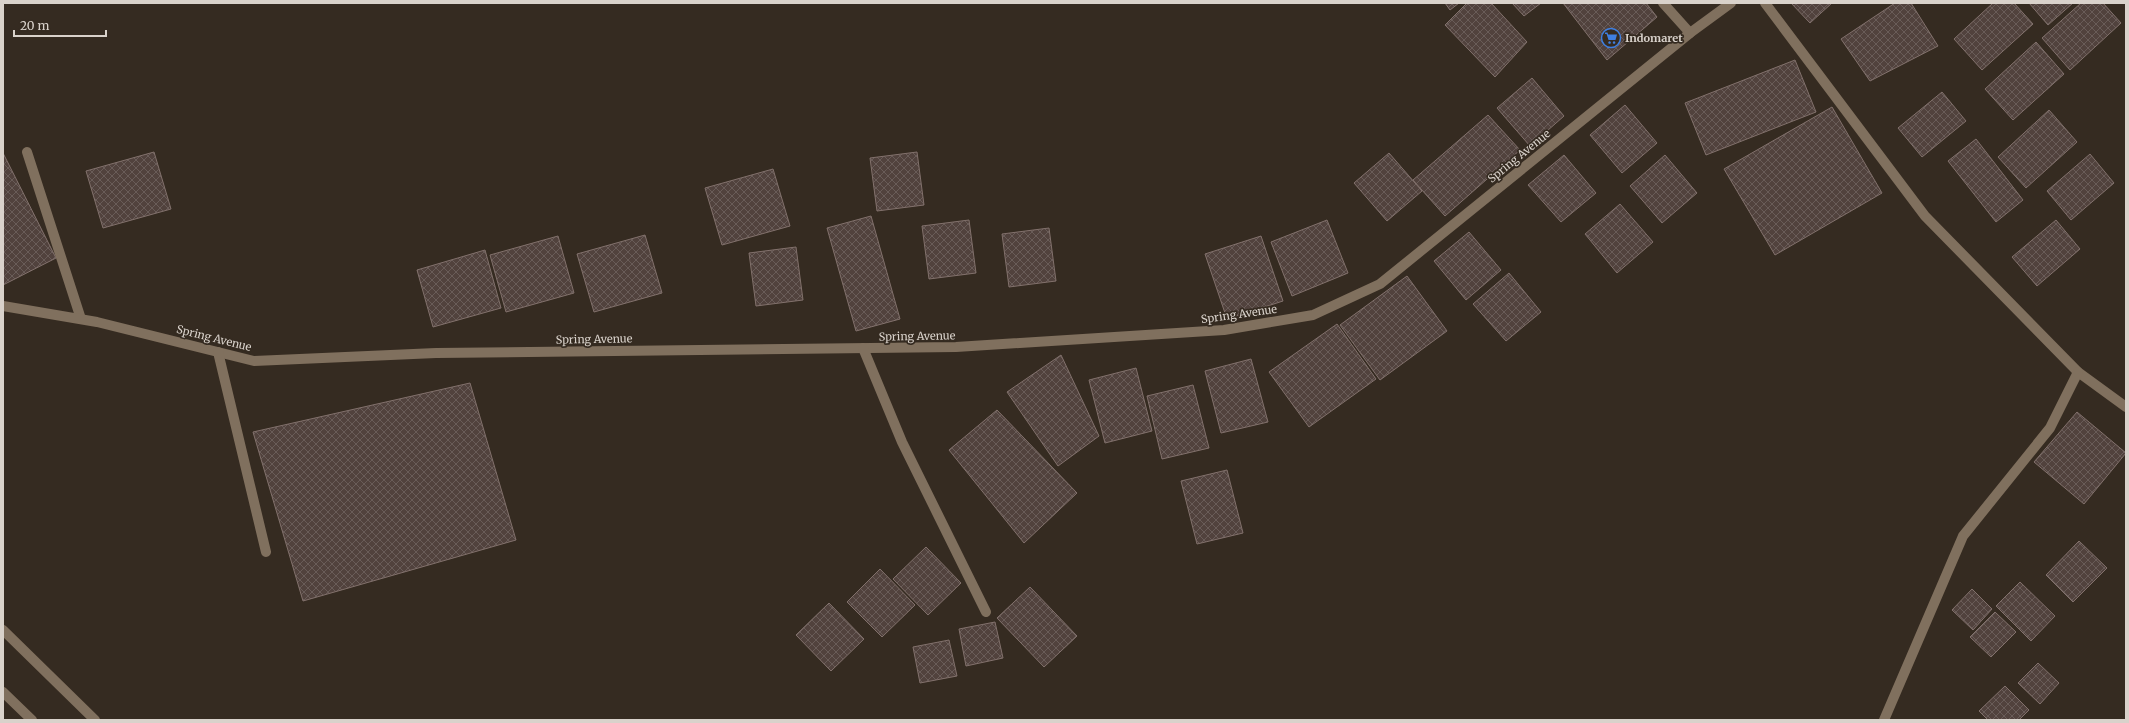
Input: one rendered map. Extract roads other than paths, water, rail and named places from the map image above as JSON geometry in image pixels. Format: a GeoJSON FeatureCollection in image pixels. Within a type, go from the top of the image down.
{"type":"FeatureCollection","features":[{"type":"Feature","properties":{"kind":"street"},"geometry":{"type":"LineString","coordinates":[[1664,3],[1690,33]]}},
{"type":"Feature","properties":{"kind":"street","name":"Spring Avenue"},"geometry":{"type":"LineString","coordinates":[[3,306],[81,319],[254,360],[436,353],[956,347],[1208,331],[1313,315],[1380,284],[1690,33],[1731,3]]}},
{"type":"Feature","properties":{"kind":"street"},"geometry":{"type":"LineString","coordinates":[[1765,3],[1925,216],[2078,372],[2126,407]]}},
{"type":"Feature","properties":{"kind":"street"},"geometry":{"type":"LineString","coordinates":[[27,152],[81,319]]}},
{"type":"Feature","properties":{"kind":"street"},"geometry":{"type":"LineString","coordinates":[[863,348],[902,442],[986,612]]}},
{"type":"Feature","properties":{"kind":"street"},"geometry":{"type":"LineString","coordinates":[[218,352],[266,552]]}},
{"type":"Feature","properties":{"kind":"street"},"geometry":{"type":"LineString","coordinates":[[1884,720],[1963,536],[2050,428],[2078,372]]}},
{"type":"Feature","properties":{"kind":"street"},"geometry":{"type":"LineString","coordinates":[[3,630],[96,720]]}},
{"type":"Feature","properties":{"kind":"street"},"geometry":{"type":"LineString","coordinates":[[3,692],[32,720]]}},
{"type":"Feature","properties":{"kind":"place","name":"Indomaret"},"geometry":{"type":"Point","coordinates":[1611,38]}}]}
